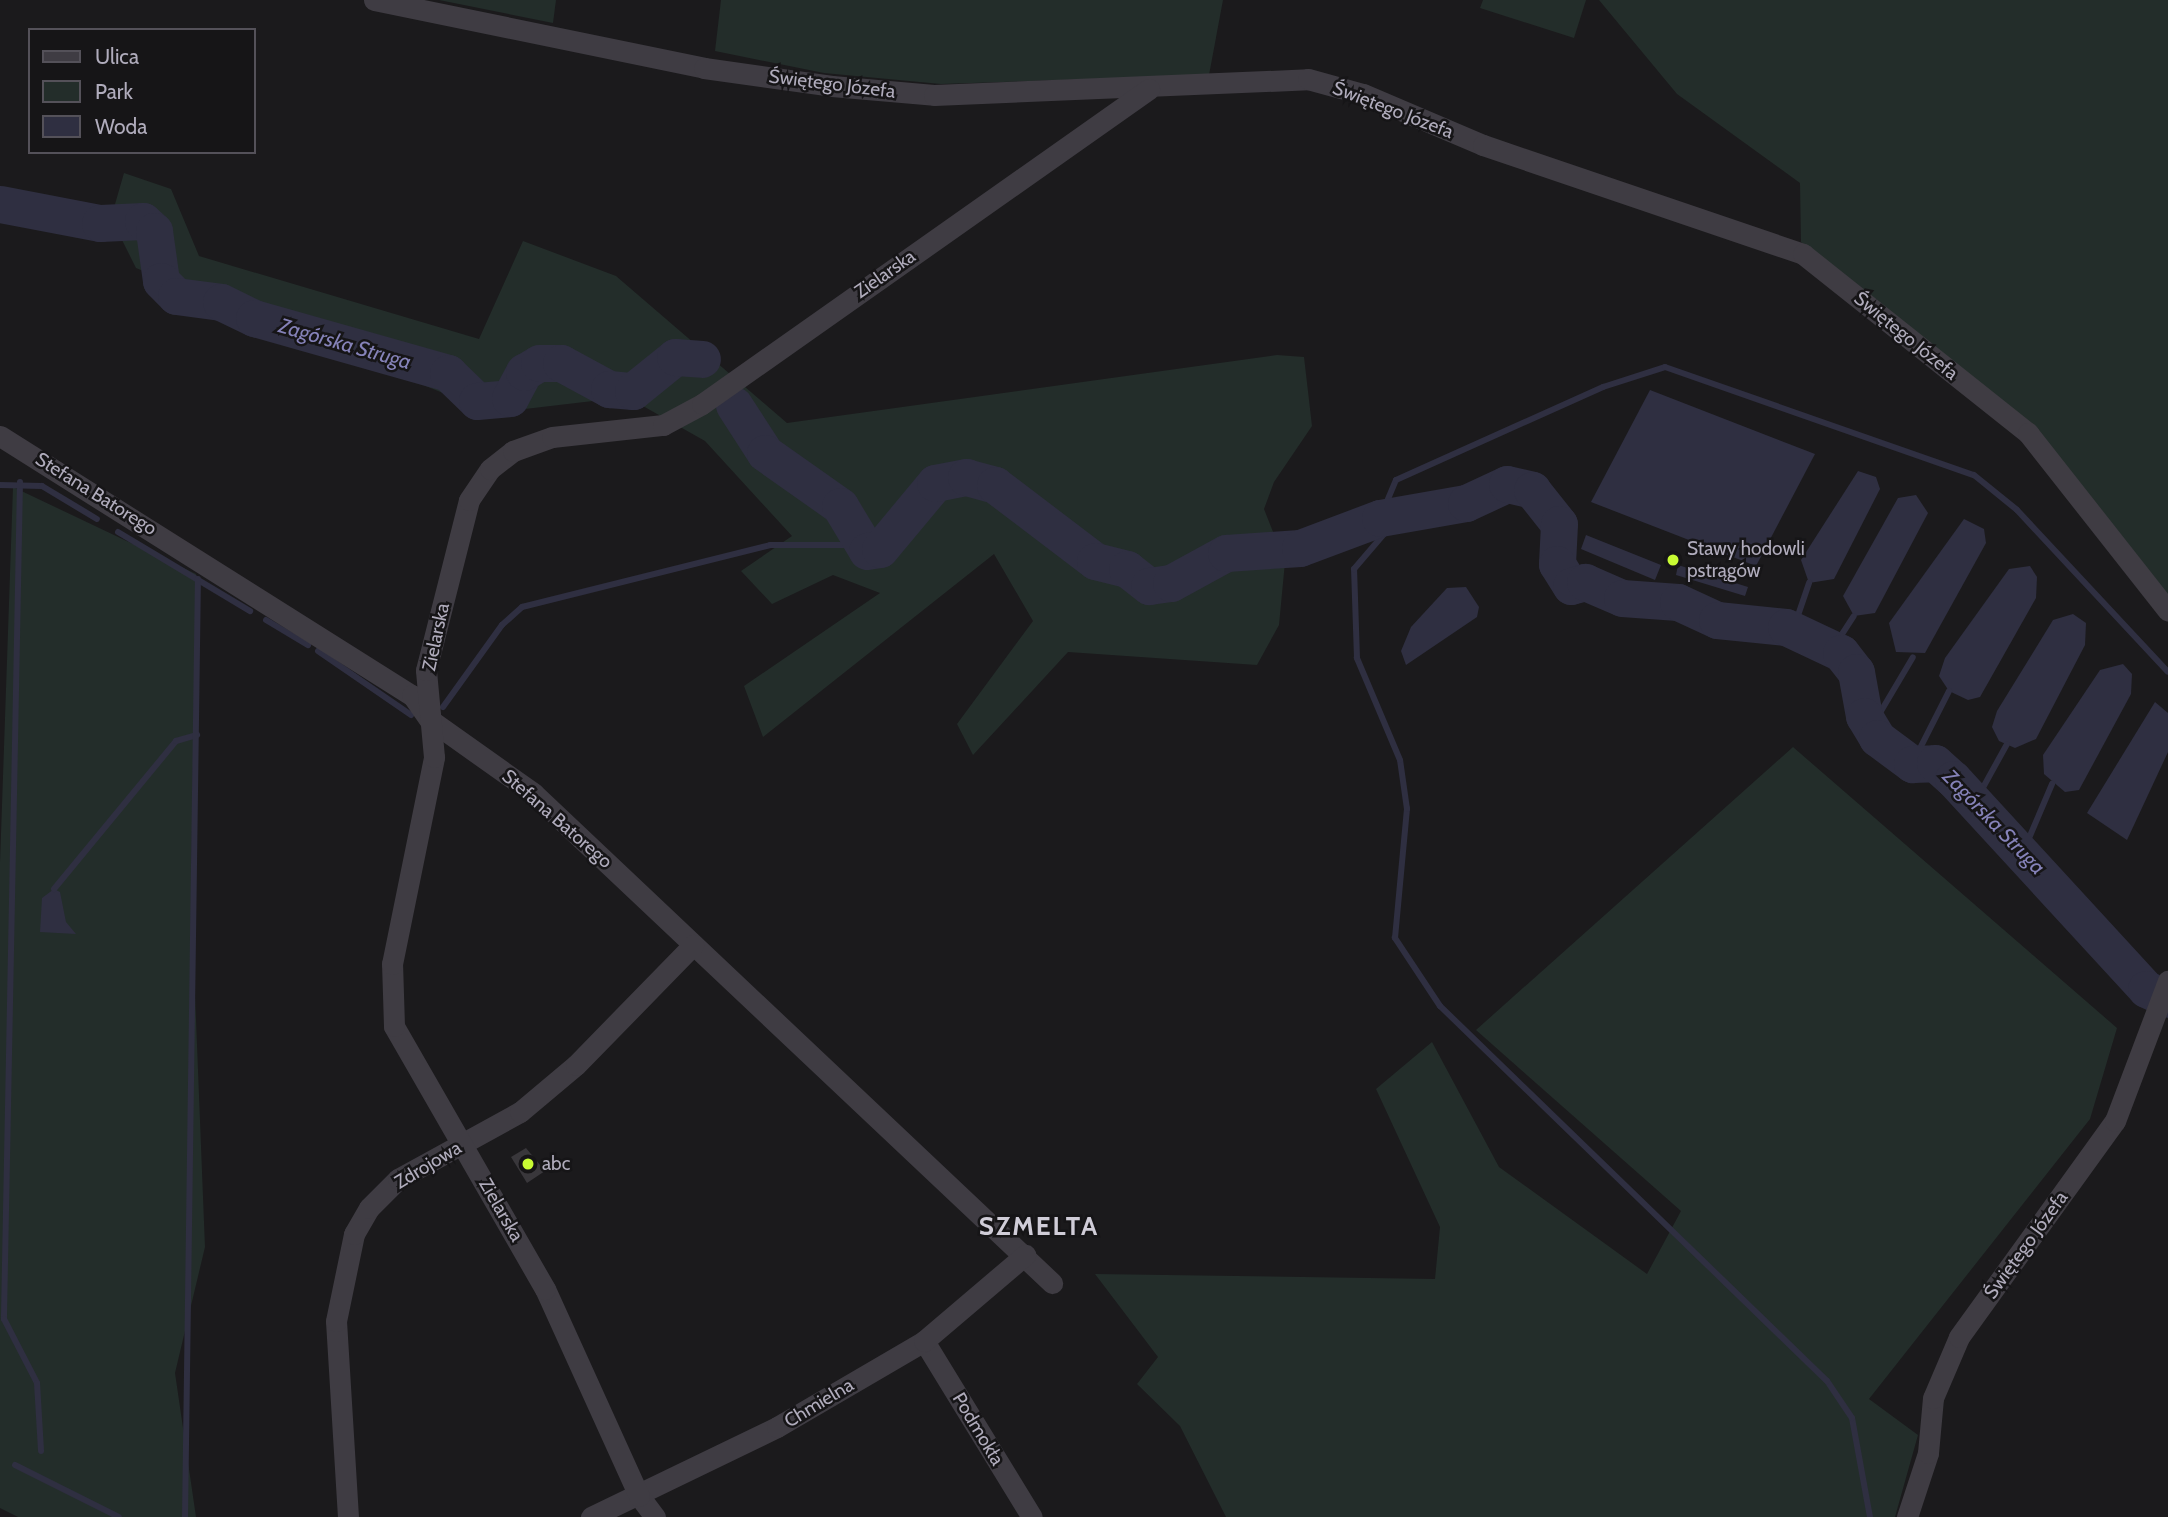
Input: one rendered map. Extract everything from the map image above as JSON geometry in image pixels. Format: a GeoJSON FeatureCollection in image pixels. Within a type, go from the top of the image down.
{"type":"FeatureCollection","features":[{"type":"Feature","properties":{"kind":"street","name":"Świętego Józefa"},"geometry":{"type":"LineString","coordinates":[[374,0],[704,68],[832,86],[934,95],[1150,89],[1308,79],[1803,254],[2028,433],[2168,611]]}},
{"type":"Feature","properties":{"kind":"street","name":"Zielarska"},"geometry":{"type":"LineString","coordinates":[[655,1517],[639,1496],[545,1289],[463,1144],[406,1055],[390,991],[434,757],[429,719],[429,657],[468,499],[489,469],[513,451],[552,437],[663,425],[702,404],[1150,89]]}},
{"type":"Feature","properties":{"kind":"street","name":"Stefana Batorego"},"geometry":{"type":"LineString","coordinates":[[0,436],[343,648],[412,695],[429,719],[533,793],[1026,1255],[1052,1283]]}},
{"type":"Feature","properties":{"kind":"street","name":"Zdrojowa"},"geometry":{"type":"LineString","coordinates":[[348,1517],[337,1321],[354,1234],[369,1208],[398,1179],[520,1112],[576,1065],[693,945]]}},
{"type":"Feature","properties":{"kind":"street","name":"Świętego Józefa"},"geometry":{"type":"LineString","coordinates":[[1907,1517],[1928,1453],[1933,1398],[1959,1337],[2115,1121],[2154,1024],[2168,981]]}},
{"type":"Feature","properties":{"kind":"street","name":"Chmielna"},"geometry":{"type":"LineString","coordinates":[[591,1517],[777,1427],[924,1341],[1026,1255]]}},
{"type":"Feature","properties":{"kind":"street","name":"Podmokła"},"geometry":{"type":"LineString","coordinates":[[924,1341],[1031,1517]]}},
{"type":"Feature","properties":{"kind":"green space"},"geometry":{"type":"Polygon","coordinates":[[[439,0],[556,0],[553,23],[439,0]]]}},
{"type":"Feature","properties":{"kind":"green space"},"geometry":{"type":"Polygon","coordinates":[[[721,0],[1223,0],[1209,75],[941,84],[824,73],[715,51],[721,0]]]}},
{"type":"Feature","properties":{"kind":"green space"},"geometry":{"type":"Polygon","coordinates":[[[1483,0],[1586,0],[1574,38],[1480,8],[1483,0]]]}},
{"type":"Feature","properties":{"kind":"green space"},"geometry":{"type":"Polygon","coordinates":[[[1599,0],[2168,0],[2168,606],[2035,432],[1801,242],[1800,183],[1677,94],[1599,0]]]}},
{"type":"Feature","properties":{"kind":"green space"},"geometry":{"type":"Polygon","coordinates":[[[124,173],[171,189],[199,256],[479,339],[523,241],[616,276],[787,423],[1277,355],[1304,357],[1312,426],[1274,482],[1264,509],[1285,562],[1279,625],[1257,665],[1068,652],[973,755],[957,724],[1033,621],[994,554],[763,737],[744,686],[880,593],[833,575],[772,604],[741,571],[792,536],[705,441],[627,397],[492,413],[136,268],[111,218],[124,173]]]}},
{"type":"Feature","properties":{"kind":"green space"},"geometry":{"type":"Polygon","coordinates":[[[13,487],[196,574],[191,893],[205,1247],[175,1373],[196,1517],[18,1517],[0,1508],[0,863],[13,487]]]}},
{"type":"Feature","properties":{"kind":"green space"},"geometry":{"type":"Polygon","coordinates":[[[1793,747],[2117,1028],[2090,1119],[1869,1399],[1918,1435],[1895,1517],[1226,1517],[1180,1426],[1137,1384],[1158,1357],[1095,1274],[1435,1279],[1440,1227],[1376,1089],[1432,1042],[1499,1167],[1647,1274],[1681,1211],[1476,1030],[1793,747]]]}},
{"type":"Feature","properties":{"kind":"water"},"geometry":{"type":"Polygon","coordinates":[[[1650,390],[1815,454],[1756,566],[1591,502],[1650,390]]]}},
{"type":"Feature","properties":{"kind":"water"},"geometry":{"type":"Polygon","coordinates":[[[1858,471],[1876,477],[1880,489],[1834,579],[1809,583],[1801,560],[1858,471]]]}},
{"type":"Feature","properties":{"kind":"water"},"geometry":{"type":"Polygon","coordinates":[[[1916,495],[1928,513],[1875,613],[1854,616],[1843,596],[1898,498],[1916,495]]]}},
{"type":"Feature","properties":{"kind":"water"},"geometry":{"type":"Polygon","coordinates":[[[1964,519],[1984,529],[1986,543],[1925,653],[1896,652],[1889,623],[1964,519]]]}},
{"type":"Feature","properties":{"kind":"water"},"geometry":{"type":"Polygon","coordinates":[[[1586,535],[1661,565],[1655,580],[1581,549],[1586,535]]]}},
{"type":"Feature","properties":{"kind":"water"},"geometry":{"type":"Polygon","coordinates":[[[1678,565],[1748,587],[1745,596],[1676,575],[1678,565]]]}},
{"type":"Feature","properties":{"kind":"water"},"geometry":{"type":"Polygon","coordinates":[[[2030,566],[2037,577],[2036,598],[1980,697],[1968,700],[1949,691],[1939,676],[1945,658],[2009,569],[2030,566]]]}},
{"type":"Feature","properties":{"kind":"water"},"geometry":{"type":"Polygon","coordinates":[[[1466,587],[1479,607],[1477,617],[1406,665],[1401,651],[1411,627],[1447,588],[1466,587]]]}},
{"type":"Feature","properties":{"kind":"water"},"geometry":{"type":"Polygon","coordinates":[[[2073,614],[2086,623],[2085,645],[2036,739],[2015,748],[1999,741],[1992,727],[1997,711],[2053,620],[2073,614]]]}},
{"type":"Feature","properties":{"kind":"water"},"geometry":{"type":"Polygon","coordinates":[[[2123,664],[2132,674],[2131,694],[2079,790],[2065,792],[2044,774],[2043,755],[2100,670],[2123,664]]]}},
{"type":"Feature","properties":{"kind":"water"},"geometry":{"type":"Polygon","coordinates":[[[2155,702],[2168,713],[2168,752],[2127,840],[2087,813],[2155,702]]]}},
{"type":"Feature","properties":{"kind":"water"},"geometry":{"type":"Polygon","coordinates":[[[54,889],[60,892],[66,922],[76,934],[40,932],[42,898],[54,889]]]}},
{"type":"Feature","properties":{"kind":"building","name":"abc"},"geometry":{"type":"Polygon","coordinates":[[[526,1148],[545,1171],[527,1183],[511,1157],[526,1148]]]}},
{"type":"Feature","properties":{"kind":"waterway","name":"Zagórska Struga"},"geometry":{"type":"LineString","coordinates":[[0,204],[100,223],[143,221],[154,231],[161,281],[176,296],[221,302],[254,318],[448,373],[477,401],[510,398],[524,372],[539,363],[561,363],[609,389],[633,391],[675,357],[702,359]]}},
{"type":"Feature","properties":{"kind":"waterway"},"geometry":{"type":"LineString","coordinates":[[1870,1517],[1852,1418],[1827,1381],[1440,1006],[1395,938],[1407,809],[1400,760],[1357,658],[1354,569],[1384,534],[1380,518],[1396,480],[1603,387],[1665,367],[1974,475],[2017,510],[2168,672]]}},
{"type":"Feature","properties":{"kind":"waterway","name":"Zagórska Struga"},"geometry":{"type":"LineString","coordinates":[[734,405],[765,453],[840,506],[867,551],[880,549],[935,483],[966,477],[995,485],[1095,561],[1127,569],[1149,586],[1171,583],[1226,553],[1300,548],[1380,518],[1466,503],[1507,484],[1532,490],[1559,524],[1557,564],[1571,586],[1585,582],[1622,598],[1678,602],[1717,620],[1786,627],[1841,653],[1856,672],[1864,716],[1877,738],[1912,764],[1935,763],[1953,779],[2146,989],[2168,999]]}},
{"type":"Feature","properties":{"kind":"waterway"},"geometry":{"type":"LineString","coordinates":[[20,482],[4,1319],[37,1383],[41,1451]]}},
{"type":"Feature","properties":{"kind":"waterway"},"geometry":{"type":"LineString","coordinates":[[0,485],[42,486],[97,519]]}},
{"type":"Feature","properties":{"kind":"waterway"},"geometry":{"type":"LineString","coordinates":[[118,532],[250,611]]}},
{"type":"Feature","properties":{"kind":"waterway"},"geometry":{"type":"LineString","coordinates":[[443,707],[502,625],[522,607],[770,545],[859,545]]}},
{"type":"Feature","properties":{"kind":"waterway"},"geometry":{"type":"LineString","coordinates":[[185,1517],[198,579]]}},
{"type":"Feature","properties":{"kind":"waterway"},"geometry":{"type":"LineString","coordinates":[[1793,630],[1809,583]]}},
{"type":"Feature","properties":{"kind":"waterway"},"geometry":{"type":"LineString","coordinates":[[1833,648],[1854,616]]}},
{"type":"Feature","properties":{"kind":"waterway"},"geometry":{"type":"LineString","coordinates":[[266,620],[308,645]]}},
{"type":"Feature","properties":{"kind":"waterway"},"geometry":{"type":"LineString","coordinates":[[318,651],[411,715]]}},
{"type":"Feature","properties":{"kind":"waterway"},"geometry":{"type":"LineString","coordinates":[[1871,728],[1913,657]]}},
{"type":"Feature","properties":{"kind":"waterway"},"geometry":{"type":"LineString","coordinates":[[1912,764],[1949,691]]}},
{"type":"Feature","properties":{"kind":"waterway"},"geometry":{"type":"LineString","coordinates":[[54,889],[176,741],[197,735]]}},
{"type":"Feature","properties":{"kind":"waterway"},"geometry":{"type":"LineString","coordinates":[[1975,802],[2007,744]]}},
{"type":"Feature","properties":{"kind":"waterway"},"geometry":{"type":"LineString","coordinates":[[2024,850],[2052,784]]}},
{"type":"Feature","properties":{"kind":"waterway"},"geometry":{"type":"LineString","coordinates":[[15,1465],[119,1517]]}},
{"type":"Feature","properties":{"kind":"place","name":"Stawy hodowli pstrągów"},"geometry":{"type":"Point","coordinates":[1673,560]}},
{"type":"Feature","properties":{"kind":"place","name":"abc"},"geometry":{"type":"Point","coordinates":[528,1164]}},
{"type":"Feature","properties":{"kind":"district","name":"SZMELTA"},"geometry":{"type":"Point","coordinates":[1039,1227]}}]}
